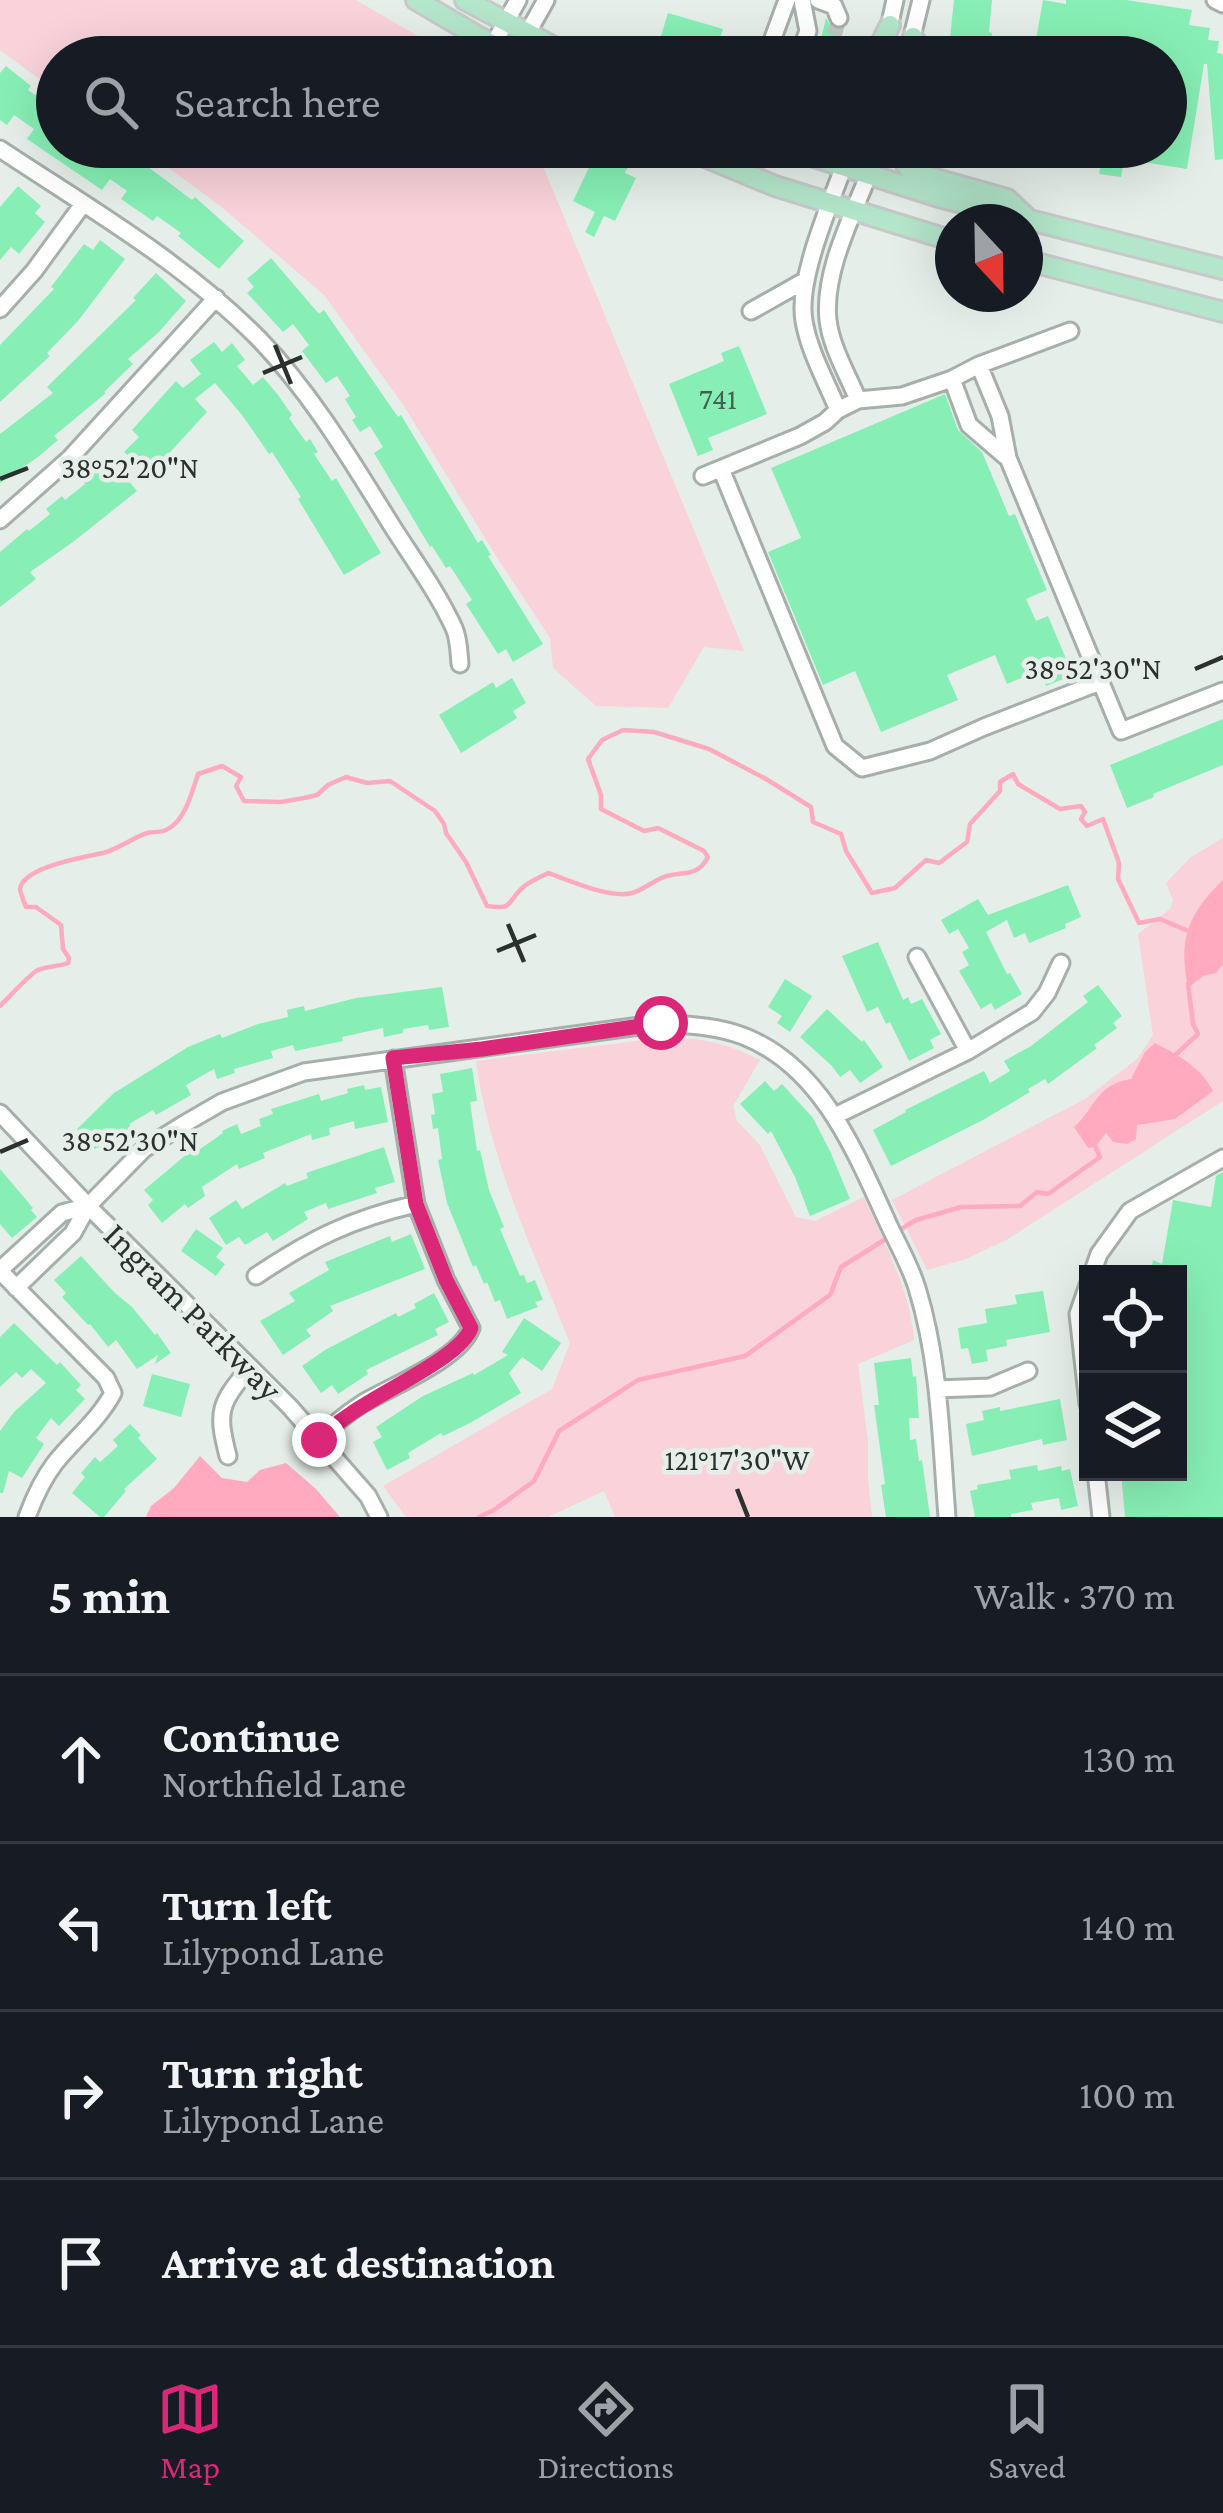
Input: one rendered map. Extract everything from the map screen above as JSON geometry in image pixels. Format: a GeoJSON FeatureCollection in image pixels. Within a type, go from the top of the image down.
{"type":"FeatureCollection","features":[{"type":"Feature","properties":{"kind":"main road"},"geometry":{"type":"LineString","coordinates":[[416,0],[478,36]]}},
{"type":"Feature","properties":{"kind":"main road"},"geometry":{"type":"LineString","coordinates":[[464,0],[531,36]]}},
{"type":"Feature","properties":{"kind":"main road"},"geometry":{"type":"LineString","coordinates":[[886,36],[890,25]]}},
{"type":"Feature","properties":{"kind":"main road"},"geometry":{"type":"LineString","coordinates":[[733,168],[935,236]]}},
{"type":"Feature","properties":{"kind":"main road"},"geometry":{"type":"LineString","coordinates":[[844,168],[967,204]]}},
{"type":"Feature","properties":{"kind":"main road"},"geometry":{"type":"LineString","coordinates":[[908,168],[1012,204]]}},
{"type":"Feature","properties":{"kind":"main road"},"geometry":{"type":"LineString","coordinates":[[1043,223],[1223,269]]}},
{"type":"Feature","properties":{"kind":"main road"},"geometry":{"type":"LineString","coordinates":[[1043,265],[1223,312]]}},
{"type":"Feature","properties":{"kind":"street"},"geometry":{"type":"LineString","coordinates":[[498,36],[518,0]]}},
{"type":"Feature","properties":{"kind":"street"},"geometry":{"type":"LineString","coordinates":[[527,34],[546,0]]}},
{"type":"Feature","properties":{"kind":"street"},"geometry":{"type":"LineString","coordinates":[[774,36],[787,0]]}},
{"type":"Feature","properties":{"kind":"street"},"geometry":{"type":"LineString","coordinates":[[802,0],[806,36]]}},
{"type":"Feature","properties":{"kind":"street"},"geometry":{"type":"LineString","coordinates":[[818,0],[834,6],[839,19]]}},
{"type":"Feature","properties":{"kind":"street"},"geometry":{"type":"LineString","coordinates":[[890,25],[896,0]]}},
{"type":"Feature","properties":{"kind":"street"},"geometry":{"type":"LineString","coordinates":[[913,36],[921,0]]}},
{"type":"Feature","properties":{"kind":"street"},"geometry":{"type":"LineString","coordinates":[[1215,0],[1223,4]]}},
{"type":"Feature","properties":{"kind":"street"},"geometry":{"type":"LineString","coordinates":[[0,148],[156,250],[261,341],[326,423],[457,632],[460,664]]}},
{"type":"Feature","properties":{"kind":"street"},"geometry":{"type":"LineString","coordinates":[[838,410],[803,316],[806,280],[844,168]]}},
{"type":"Feature","properties":{"kind":"street"},"geometry":{"type":"LineString","coordinates":[[858,400],[828,324],[828,301],[832,274],[871,168]]}},
{"type":"Feature","properties":{"kind":"street"},"geometry":{"type":"LineString","coordinates":[[0,309],[82,204]]}},
{"type":"Feature","properties":{"kind":"street"},"geometry":{"type":"LineString","coordinates":[[751,311],[806,280]]}},
{"type":"Feature","properties":{"kind":"street"},"geometry":{"type":"LineString","coordinates":[[0,520],[70,458],[216,298]]}},
{"type":"Feature","properties":{"kind":"street"},"geometry":{"type":"LineString","coordinates":[[703,476],[800,436],[858,400],[902,396],[1070,331]]}},
{"type":"Feature","properties":{"kind":"street"},"geometry":{"type":"LineString","coordinates":[[979,365],[1000,416],[1008,458],[1121,731],[1223,691]]}},
{"type":"Feature","properties":{"kind":"street"},"geometry":{"type":"LineString","coordinates":[[952,379],[969,425],[1008,458]]}},
{"type":"Feature","properties":{"kind":"street"},"geometry":{"type":"LineString","coordinates":[[721,469],[835,746],[862,768],[930,751],[1100,682]]}},
{"type":"Feature","properties":{"kind":"street"},"geometry":{"type":"LineString","coordinates":[[917,957],[968,1051]]}},
{"type":"Feature","properties":{"kind":"street"},"geometry":{"type":"LineString","coordinates":[[835,1116],[968,1051],[1032,1012],[1061,963]]}},
{"type":"Feature","properties":{"kind":"street"},"geometry":{"type":"LineString","coordinates":[[16,1288],[73,1233],[88,1206],[144,1150],[222,1102],[304,1072],[661,1023],[700,1025],[742,1035],[772,1051],[813,1088],[835,1116],[917,1287],[938,1389],[947,1517]]}},
{"type":"Feature","properties":{"kind":"street"},"geometry":{"type":"LineString","coordinates":[[319,1440],[362,1404],[446,1356],[466,1341],[471,1328],[416,1204],[393,1058]]}},
{"type":"Feature","properties":{"kind":"street","name":"Ingram Parkway"},"geometry":{"type":"LineString","coordinates":[[0,1112],[319,1440],[368,1496],[380,1517]]}},
{"type":"Feature","properties":{"kind":"street"},"geometry":{"type":"LineString","coordinates":[[1095,1265],[1130,1211],[1223,1158]]}},
{"type":"Feature","properties":{"kind":"street"},"geometry":{"type":"LineString","coordinates":[[256,1276],[335,1229],[416,1204]]}},
{"type":"Feature","properties":{"kind":"street"},"geometry":{"type":"LineString","coordinates":[[27,1517],[54,1464],[104,1410],[113,1393],[106,1378],[0,1271],[62,1213],[88,1206]]}},
{"type":"Feature","properties":{"kind":"street"},"geometry":{"type":"LineString","coordinates":[[228,1456],[220,1426],[225,1398],[249,1368]]}},
{"type":"Feature","properties":{"kind":"street"},"geometry":{"type":"LineString","coordinates":[[938,1389],[990,1387],[1028,1372]]}},
{"type":"Feature","properties":{"kind":"street"},"geometry":{"type":"LineString","coordinates":[[1097,1481],[1101,1517]]}},
{"type":"Feature","properties":{"kind":"shaded area"},"geometry":{"type":"Polygon","coordinates":[[[0,0],[356,0],[418,36],[36,36],[36,77],[0,50],[0,0]]]}},
{"type":"Feature","properties":{"kind":"shaded area"},"geometry":{"type":"Polygon","coordinates":[[[169,168],[544,168],[744,651],[704,647],[668,708],[596,706],[553,668],[550,638],[404,406],[324,295],[169,168]]]}},
{"type":"Feature","properties":{"kind":"shaded area"},"geometry":{"type":"Polygon","coordinates":[[[1223,838],[1223,1101],[1008,1239],[966,1259],[927,1270],[892,1200],[1085,1099],[1137,1059],[1153,1035],[1138,934],[1170,909],[1173,900],[1166,883],[1191,857],[1223,838]]]}},
{"type":"Feature","properties":{"kind":"shaded area"},"geometry":{"type":"Polygon","coordinates":[[[1223,880],[1223,964],[1188,988],[1184,955],[1189,928],[1201,904],[1223,880]]]}},
{"type":"Feature","properties":{"kind":"shaded area"},"geometry":{"type":"Polygon","coordinates":[[[668,1037],[715,1043],[760,1060],[733,1106],[737,1121],[760,1145],[796,1217],[815,1221],[864,1197],[888,1249],[902,1284],[914,1340],[858,1364],[872,1517],[615,1517],[604,1491],[548,1517],[406,1517],[383,1486],[552,1389],[570,1343],[502,1170],[476,1061],[668,1037]]]}},
{"type":"Feature","properties":{"kind":"shaded area"},"geometry":{"type":"Polygon","coordinates":[[[1155,1043],[1195,1068],[1213,1091],[1175,1119],[1137,1125],[1136,1139],[1127,1144],[1113,1142],[1106,1133],[1095,1147],[1088,1148],[1074,1127],[1110,1086],[1131,1079],[1155,1043]]]}},
{"type":"Feature","properties":{"kind":"shaded area"},"geometry":{"type":"Polygon","coordinates":[[[200,1456],[222,1478],[247,1482],[260,1470],[286,1463],[340,1517],[146,1517],[200,1456]]]}},
{"type":"Feature","properties":{"kind":"building"},"geometry":{"type":"Polygon","coordinates":[[[954,0],[992,0],[992,36],[950,36],[954,0]]]}},
{"type":"Feature","properties":{"kind":"building"},"geometry":{"type":"Polygon","coordinates":[[[1043,0],[1066,4],[1066,0],[1126,0],[1192,10],[1189,25],[1210,28],[1208,40],[1219,41],[1217,53],[1223,54],[1223,159],[1215,160],[1204,64],[1187,169],[1181,168],[1187,168],[1187,36],[1037,36],[1043,0]]]}},
{"type":"Feature","properties":{"kind":"building"},"geometry":{"type":"Polygon","coordinates":[[[668,13],[723,29],[721,36],[661,36],[668,13]]]}},
{"type":"Feature","properties":{"kind":"building"},"geometry":{"type":"Polygon","coordinates":[[[826,18],[840,30],[838,36],[822,36],[826,18]]]}},
{"type":"Feature","properties":{"kind":"building"},"geometry":{"type":"Polygon","coordinates":[[[6,66],[36,96],[36,145],[27,139],[34,129],[14,115],[7,125],[0,120],[0,73],[6,66]]]}},
{"type":"Feature","properties":{"kind":"building"},"geometry":{"type":"Polygon","coordinates":[[[70,168],[150,168],[192,200],[195,197],[244,241],[219,269],[178,236],[181,233],[121,199],[127,191],[110,179],[102,190],[70,168]]]}},
{"type":"Feature","properties":{"kind":"building"},"geometry":{"type":"Polygon","coordinates":[[[589,168],[628,168],[625,173],[636,178],[615,221],[604,216],[594,237],[585,232],[595,212],[573,201],[589,168]]]}},
{"type":"Feature","properties":{"kind":"building"},"geometry":{"type":"Polygon","coordinates":[[[1100,168],[1122,168],[1121,177],[1099,174],[1100,168]]]}},
{"type":"Feature","properties":{"kind":"building"},"geometry":{"type":"Polygon","coordinates":[[[18,186],[41,206],[35,213],[45,222],[19,254],[11,247],[0,260],[0,207],[18,186]]]}},
{"type":"Feature","properties":{"kind":"building"},"geometry":{"type":"Polygon","coordinates":[[[100,240],[125,259],[47,353],[50,356],[0,402],[0,345],[54,289],[51,287],[84,244],[93,250],[100,240]]]}},
{"type":"Feature","properties":{"kind":"building"},"geometry":{"type":"Polygon","coordinates":[[[271,258],[319,314],[324,310],[398,417],[401,415],[543,644],[513,662],[506,649],[498,654],[466,604],[472,600],[450,566],[446,568],[430,547],[374,453],[383,447],[370,426],[360,432],[352,420],[356,417],[345,399],[350,396],[337,376],[326,383],[302,351],[309,345],[293,324],[283,332],[247,293],[254,287],[247,279],[271,258]]]}},
{"type":"Feature","properties":{"kind":"building"},"geometry":{"type":"Polygon","coordinates":[[[156,273],[186,301],[128,359],[133,364],[106,393],[54,436],[58,440],[0,483],[0,434],[53,393],[47,387],[136,300],[133,298],[156,273]]]}},
{"type":"Feature","properties":{"kind":"building"},"geometry":{"type":"Polygon","coordinates":[[[214,342],[222,352],[232,343],[245,360],[237,366],[253,385],[263,377],[278,395],[381,553],[344,575],[272,452],[215,383],[195,399],[207,412],[149,475],[124,452],[139,437],[132,430],[176,381],[183,388],[201,374],[190,360],[214,342]]]}},
{"type":"Feature","properties":{"kind":"building"},"geometry":{"type":"Polygon","coordinates":[[[739,346],[767,414],[708,438],[713,450],[698,456],[669,384],[724,361],[721,353],[739,346]]]}},
{"type":"Feature","properties":{"kind":"building"},"geometry":{"type":"Polygon","coordinates":[[[945,394],[958,430],[982,452],[1009,516],[1015,514],[1047,590],[1026,599],[1036,621],[1048,616],[1073,675],[1046,686],[1040,670],[1007,684],[995,655],[947,675],[958,700],[881,732],[855,671],[823,685],[768,552],[801,538],[771,468],[945,394]]]}},
{"type":"Feature","properties":{"kind":"building"},"geometry":{"type":"Polygon","coordinates":[[[111,460],[137,491],[30,572],[36,579],[0,607],[0,552],[50,514],[46,509],[62,496],[65,500],[85,484],[82,479],[111,460]]]}},
{"type":"Feature","properties":{"kind":"building"},"geometry":{"type":"Polygon","coordinates":[[[512,678],[526,703],[513,711],[517,718],[461,753],[439,715],[493,682],[496,688],[512,678]]]}},
{"type":"Feature","properties":{"kind":"building"},"geometry":{"type":"Polygon","coordinates":[[[1223,719],[1223,765],[1127,808],[1110,765],[1223,719]]]}},
{"type":"Feature","properties":{"kind":"building"},"geometry":{"type":"Polygon","coordinates":[[[1068,885],[1081,917],[1065,924],[1066,928],[1029,943],[1025,933],[1014,938],[1007,920],[986,932],[1022,994],[995,1010],[991,1003],[981,1009],[959,971],[969,965],[962,952],[969,948],[958,929],[949,934],[941,920],[978,899],[988,915],[1068,885]]]}},
{"type":"Feature","properties":{"kind":"building"},"geometry":{"type":"Polygon","coordinates":[[[878,942],[903,1000],[908,997],[911,1004],[922,999],[941,1034],[930,1040],[934,1048],[909,1061],[878,1007],[867,1012],[842,956],[878,942]]]}},
{"type":"Feature","properties":{"kind":"building"},"geometry":{"type":"Polygon","coordinates":[[[785,979],[812,996],[790,1032],[777,1023],[782,1016],[768,1007],[785,979]]]}},
{"type":"Feature","properties":{"kind":"building"},"geometry":{"type":"Polygon","coordinates":[[[1098,985],[1122,1016],[1113,1023],[1117,1028],[1094,1045],[1097,1048],[1048,1084],[1045,1079],[983,1120],[891,1166],[873,1130],[984,1071],[990,1083],[1010,1071],[1004,1061],[1088,1002],[1083,996],[1098,985]]]}},
{"type":"Feature","properties":{"kind":"building"},"geometry":{"type":"Polygon","coordinates":[[[442,987],[449,1027],[429,1030],[428,1025],[384,1037],[383,1028],[295,1051],[293,1045],[271,1051],[273,1058],[217,1079],[214,1069],[186,1085],[191,1095],[129,1124],[135,1131],[110,1154],[102,1146],[94,1149],[77,1129],[114,1093],[188,1047],[220,1034],[222,1038],[288,1017],[287,1010],[304,1006],[305,1011],[356,998],[442,987]]]}},
{"type":"Feature","properties":{"kind":"building"},"geometry":{"type":"Polygon","coordinates":[[[827,1009],[864,1040],[883,1067],[860,1083],[850,1070],[840,1077],[800,1037],[827,1009]]]}},
{"type":"Feature","properties":{"kind":"building"},"geometry":{"type":"Polygon","coordinates":[[[472,1068],[477,1101],[470,1102],[477,1151],[504,1227],[500,1229],[520,1276],[527,1283],[535,1280],[543,1300],[535,1302],[538,1307],[507,1319],[500,1300],[495,1302],[487,1282],[473,1267],[447,1203],[438,1160],[442,1159],[438,1128],[433,1129],[431,1115],[435,1114],[432,1094],[443,1092],[440,1074],[472,1068]]]}},
{"type":"Feature","properties":{"kind":"building"},"geometry":{"type":"Polygon","coordinates":[[[765,1081],[774,1091],[782,1084],[813,1118],[850,1199],[810,1216],[771,1131],[768,1134],[740,1104],[765,1081]]]}},
{"type":"Feature","properties":{"kind":"building"},"geometry":{"type":"Polygon","coordinates":[[[364,1085],[365,1090],[381,1087],[388,1122],[355,1129],[354,1121],[329,1128],[330,1135],[312,1140],[311,1134],[263,1153],[265,1158],[239,1169],[237,1164],[202,1187],[205,1196],[188,1208],[185,1204],[162,1223],[148,1205],[153,1200],[144,1190],[222,1131],[237,1124],[241,1134],[261,1126],[259,1119],[273,1114],[271,1109],[319,1094],[321,1101],[364,1085]]]}},
{"type":"Feature","properties":{"kind":"building"},"geometry":{"type":"Polygon","coordinates":[[[384,1147],[395,1182],[375,1188],[377,1193],[304,1212],[308,1219],[273,1241],[267,1232],[245,1245],[239,1237],[226,1245],[209,1218],[236,1200],[242,1209],[285,1183],[308,1178],[306,1173],[384,1147]]]}},
{"type":"Feature","properties":{"kind":"building"},"geometry":{"type":"Polygon","coordinates":[[[0,1169],[37,1217],[12,1238],[0,1224],[0,1169]]]}},
{"type":"Feature","properties":{"kind":"building"},"geometry":{"type":"Polygon","coordinates":[[[1223,1172],[1223,1517],[1125,1517],[1122,1481],[1187,1481],[1187,1265],[1152,1265],[1153,1260],[1162,1264],[1173,1200],[1211,1207],[1216,1176],[1223,1172]]]}},
{"type":"Feature","properties":{"kind":"building"},"geometry":{"type":"Polygon","coordinates":[[[196,1229],[223,1248],[216,1257],[225,1264],[216,1276],[181,1251],[196,1229]]]}},
{"type":"Feature","properties":{"kind":"building"},"geometry":{"type":"Polygon","coordinates":[[[411,1234],[425,1269],[330,1306],[333,1311],[306,1330],[311,1336],[283,1355],[260,1321],[295,1301],[289,1293],[329,1270],[325,1262],[390,1236],[392,1242],[411,1234]]]}},
{"type":"Feature","properties":{"kind":"building"},"geometry":{"type":"Polygon","coordinates":[[[81,1256],[171,1353],[155,1364],[158,1355],[137,1369],[116,1340],[108,1347],[62,1297],[66,1293],[54,1280],[81,1256]]]}},
{"type":"Feature","properties":{"kind":"building"},"geometry":{"type":"Polygon","coordinates":[[[1043,1291],[1050,1332],[1006,1340],[1007,1346],[986,1350],[988,1361],[972,1364],[968,1348],[961,1349],[958,1328],[987,1323],[985,1309],[1017,1304],[1015,1295],[1043,1291]]]}},
{"type":"Feature","properties":{"kind":"building"},"geometry":{"type":"Polygon","coordinates":[[[434,1293],[449,1322],[435,1329],[438,1335],[366,1370],[368,1374],[338,1394],[332,1385],[321,1393],[302,1366],[396,1313],[398,1317],[416,1308],[414,1304],[434,1293]]]}},
{"type":"Feature","properties":{"kind":"building"},"geometry":{"type":"Polygon","coordinates":[[[524,1318],[561,1343],[542,1371],[522,1357],[509,1373],[521,1393],[470,1423],[441,1433],[387,1470],[373,1442],[382,1437],[376,1427],[423,1396],[508,1355],[502,1352],[524,1318]]]}},
{"type":"Feature","properties":{"kind":"building"},"geometry":{"type":"Polygon","coordinates":[[[14,1323],[57,1365],[60,1362],[81,1385],[76,1390],[85,1399],[59,1426],[51,1418],[36,1438],[44,1444],[22,1478],[9,1471],[0,1493],[0,1431],[46,1383],[31,1369],[22,1378],[16,1372],[0,1387],[0,1337],[14,1323]]]}},
{"type":"Feature","properties":{"kind":"building"},"geometry":{"type":"Polygon","coordinates":[[[911,1358],[919,1418],[909,1418],[910,1440],[916,1439],[922,1460],[930,1517],[886,1517],[874,1363],[911,1358]]]}},
{"type":"Feature","properties":{"kind":"building"},"geometry":{"type":"Polygon","coordinates":[[[152,1374],[190,1384],[181,1417],[143,1406],[152,1374]]]}},
{"type":"Feature","properties":{"kind":"building"},"geometry":{"type":"Polygon","coordinates":[[[1060,1399],[1067,1440],[1043,1445],[1042,1439],[972,1456],[966,1424],[984,1420],[982,1411],[1060,1399]]]}},
{"type":"Feature","properties":{"kind":"building"},"geometry":{"type":"Polygon","coordinates":[[[130,1424],[157,1459],[100,1517],[72,1493],[85,1477],[81,1473],[95,1457],[100,1462],[118,1446],[113,1440],[130,1424]]]}},
{"type":"Feature","properties":{"kind":"building"},"geometry":{"type":"Polygon","coordinates":[[[1037,1465],[1038,1471],[1070,1469],[1078,1506],[1061,1510],[1059,1498],[1031,1503],[1033,1510],[1011,1517],[975,1517],[970,1491],[978,1489],[977,1485],[1011,1479],[1009,1470],[1037,1465]]]}},
{"type":"Feature","properties":{"kind":"waterway"},"geometry":{"type":"LineString","coordinates":[[0,1006],[35,972],[68,963],[69,958],[63,949],[61,925],[36,907],[26,907],[20,889],[24,881],[56,864],[109,851],[173,826],[183,814],[198,774],[222,766],[241,777],[236,786],[244,801],[281,802],[317,795],[346,777],[367,783],[390,781],[435,811],[487,906],[508,905],[523,887],[548,873],[622,894],[695,870],[708,857],[704,851],[658,828],[644,831],[601,809],[588,759],[602,740],[623,730],[654,732],[709,749],[811,807],[813,822],[841,834],[872,893],[895,888],[926,860],[939,863],[967,842],[970,824],[1000,791],[1000,782],[1013,774],[1018,784],[1060,809],[1081,806],[1085,812],[1081,819],[1087,826],[1103,819],[1119,863],[1118,879],[1139,923],[1160,919],[1186,930]]}},
{"type":"Feature","properties":{"kind":"waterway"},"geometry":{"type":"LineString","coordinates":[[1173,1057],[1198,1034],[1188,984]]}},
{"type":"Feature","properties":{"kind":"waterway"},"geometry":{"type":"LineString","coordinates":[[898,1231],[916,1220],[961,1207],[1020,1206],[1037,1192],[1048,1194],[1100,1157],[1093,1142]]}},
{"type":"Feature","properties":{"kind":"waterway"},"geometry":{"type":"LineString","coordinates":[[479,1517],[534,1481],[559,1431],[638,1380],[745,1356],[830,1295],[841,1267],[889,1237]]}},
{"type":"Feature","properties":{"kind":"tunnel"},"geometry":{"type":"LineString","coordinates":[[834,36],[839,18]]}},
{"type":"Feature","properties":{"kind":"route"},"geometry":{"type":"LineString","coordinates":[[319,1440],[362,1404],[446,1356],[466,1341],[471,1328],[416,1204],[393,1058],[661,1023]]}}]}
